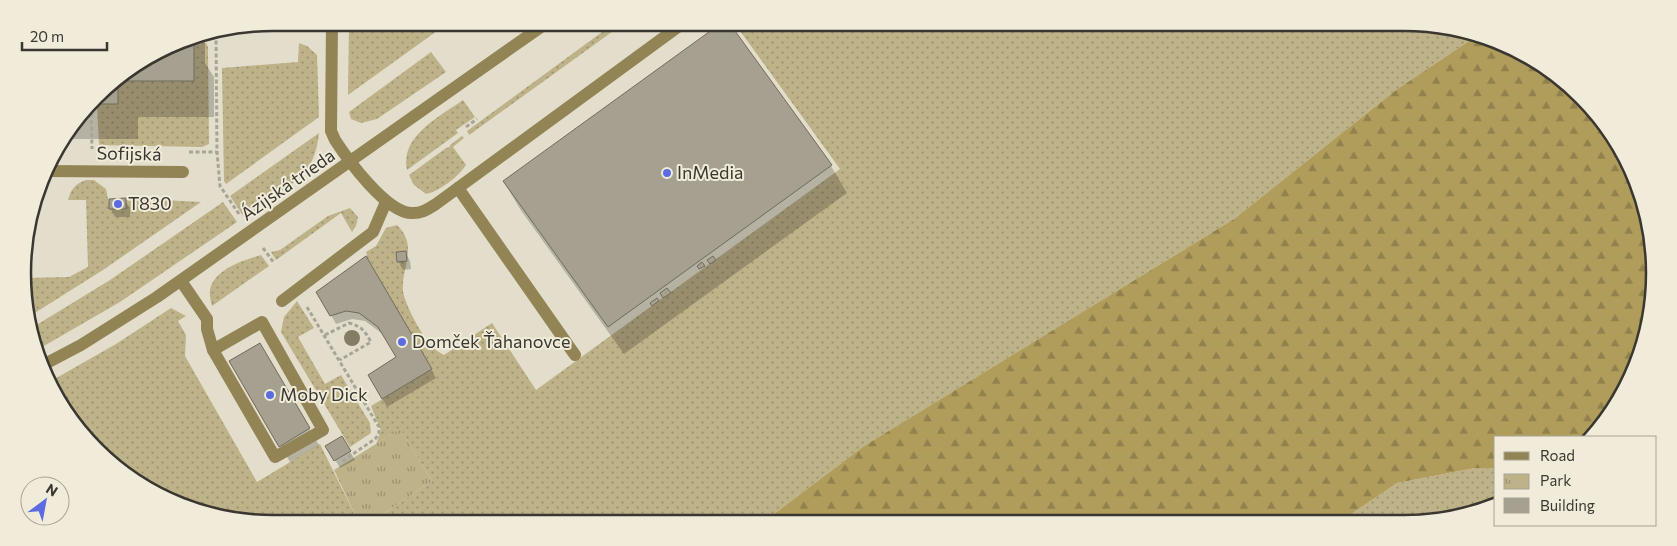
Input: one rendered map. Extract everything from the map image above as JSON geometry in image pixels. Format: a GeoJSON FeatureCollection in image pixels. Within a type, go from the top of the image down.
{"type":"FeatureCollection","features":[{"type":"Feature","properties":{"kind":"street"},"geometry":{"type":"LineString","coordinates":[[332,31],[332,131],[334,140],[386,202],[409,213],[424,212],[672,31]]}},
{"type":"Feature","properties":{"kind":"street","name":"Ázijská trieda"},"geometry":{"type":"LineString","coordinates":[[49,363],[81,345],[181,281],[535,31]]}},
{"type":"Feature","properties":{"kind":"street","name":"Sofijská"},"geometry":{"type":"LineString","coordinates":[[54,171],[183,172]]}},
{"type":"Feature","properties":{"kind":"street"},"geometry":{"type":"LineString","coordinates":[[458,188],[576,355]]}},
{"type":"Feature","properties":{"kind":"street"},"geometry":{"type":"LineString","coordinates":[[282,301],[373,232],[386,202]]}},
{"type":"Feature","properties":{"kind":"street"},"geometry":{"type":"LineString","coordinates":[[181,281],[207,319],[207,329],[213,350],[275,457],[323,430],[262,322],[213,350]]}},
{"type":"Feature","properties":{"kind":"path"},"geometry":{"type":"LineString","coordinates":[[214,38],[217,152],[220,186],[241,217]]}},
{"type":"Feature","properties":{"kind":"path"},"geometry":{"type":"LineString","coordinates":[[91,114],[92,149]]}},
{"type":"Feature","properties":{"kind":"path"},"geometry":{"type":"LineString","coordinates":[[466,127],[477,119]]}},
{"type":"Feature","properties":{"kind":"path"},"geometry":{"type":"LineString","coordinates":[[261,245],[274,263]]}},
{"type":"Feature","properties":{"kind":"path"},"geometry":{"type":"LineString","coordinates":[[312,313],[376,420],[379,434],[341,462]]}},
{"type":"Feature","properties":{"kind":"path"},"geometry":{"type":"LineString","coordinates":[[325,335],[349,323],[361,327],[367,334],[371,342],[340,360]]}},
{"type":"Feature","properties":{"kind":"green space"},"geometry":{"type":"Polygon","coordinates":[[[349,31],[437,31],[348,95],[349,31]]]}},
{"type":"Feature","properties":{"kind":"green space"},"geometry":{"type":"Polygon","coordinates":[[[603,31],[613,31],[469,135],[467,131],[603,31]]]}},
{"type":"Feature","properties":{"kind":"green space"},"geometry":{"type":"Polygon","coordinates":[[[740,31],[1404,31],[1436,33],[1470,40],[1396,90],[1234,219],[864,446],[773,515],[382,515],[432,481],[400,429],[376,444],[381,431],[371,406],[432,369],[366,256],[366,252],[376,246],[386,228],[397,225],[407,241],[408,257],[403,282],[404,296],[410,312],[428,342],[444,355],[492,323],[536,390],[840,169],[740,31]]]}},
{"type":"Feature","properties":{"kind":"green space"},"geometry":{"type":"Polygon","coordinates":[[[1470,40],[1482,44],[1525,64],[1563,91],[1596,126],[1621,166],[1638,210],[1644,241],[1646,273],[1644,305],[1638,336],[1621,380],[1605,407],[1582,436],[1494,436],[1494,468],[1475,468],[1397,483],[1350,515],[773,515],[864,446],[1234,219],[1396,90],[1470,40]]]}},
{"type":"Feature","properties":{"kind":"green space"},"geometry":{"type":"Polygon","coordinates":[[[201,42],[206,43],[208,47],[209,144],[202,147],[99,145],[97,107],[126,81],[194,81],[194,44],[201,42]]]}},
{"type":"Feature","properties":{"kind":"green space"},"geometry":{"type":"Polygon","coordinates":[[[299,43],[307,46],[317,55],[319,117],[226,184],[224,181],[222,68],[298,62],[299,43]]]}},
{"type":"Feature","properties":{"kind":"green space"},"geometry":{"type":"Polygon","coordinates":[[[431,52],[446,72],[377,119],[361,123],[351,119],[349,112],[431,52]]]}},
{"type":"Feature","properties":{"kind":"green space"},"geometry":{"type":"Polygon","coordinates":[[[463,100],[475,117],[456,130],[458,133],[407,170],[406,158],[409,147],[415,137],[433,121],[463,100]]]}},
{"type":"Feature","properties":{"kind":"green space"},"geometry":{"type":"Polygon","coordinates":[[[319,133],[315,154],[304,172],[289,186],[244,217],[230,196],[319,133]]]}},
{"type":"Feature","properties":{"kind":"green space"},"geometry":{"type":"Polygon","coordinates":[[[462,136],[464,138],[453,147],[466,165],[458,174],[443,187],[426,194],[414,185],[409,175],[450,147],[462,136]]]}},
{"type":"Feature","properties":{"kind":"green space"},"geometry":{"type":"Polygon","coordinates":[[[86,180],[94,180],[106,189],[110,209],[125,209],[126,198],[201,202],[103,270],[35,313],[31,278],[69,277],[88,267],[86,200],[68,200],[74,187],[86,180]]]}},
{"type":"Feature","properties":{"kind":"green space"},"geometry":{"type":"Polygon","coordinates":[[[223,202],[237,222],[120,302],[43,347],[37,325],[110,280],[223,202]]]}},
{"type":"Feature","properties":{"kind":"green space"},"geometry":{"type":"Polygon","coordinates":[[[350,208],[358,217],[352,232],[341,213],[276,260],[271,252],[280,250],[328,216],[350,208]]]}},
{"type":"Feature","properties":{"kind":"green space"},"geometry":{"type":"Polygon","coordinates":[[[261,255],[269,266],[212,306],[210,290],[217,276],[231,266],[261,255]]]}},
{"type":"Feature","properties":{"kind":"green space"},"geometry":{"type":"Polygon","coordinates":[[[297,301],[314,328],[298,337],[325,384],[341,375],[370,423],[371,433],[350,447],[281,332],[284,317],[297,301]]]}},
{"type":"Feature","properties":{"kind":"green space"},"geometry":{"type":"Polygon","coordinates":[[[171,308],[186,316],[178,321],[186,335],[185,356],[257,482],[320,444],[355,515],[273,515],[241,513],[210,507],[166,490],[126,465],[102,444],[81,420],[55,379],[116,344],[171,308]]]}},
{"type":"Feature","properties":{"kind":"green space"},"geometry":{"type":"Polygon","coordinates":[[[400,429],[432,481],[382,515],[355,515],[334,470],[400,429]]]}},
{"type":"Feature","properties":{"kind":"green space"},"geometry":{"type":"Polygon","coordinates":[[[1475,468],[1494,468],[1494,497],[1467,507],[1436,513],[1350,515],[1397,483],[1475,468]]]}},
{"type":"Feature","properties":{"kind":"building","name":"InMedia"},"geometry":{"type":"Polygon","coordinates":[[[710,31],[735,31],[832,165],[608,327],[503,181],[710,31]]]}},
{"type":"Feature","properties":{"kind":"building"},"geometry":{"type":"Polygon","coordinates":[[[194,44],[194,81],[126,81],[166,56],[194,44]]]}},
{"type":"Feature","properties":{"kind":"building"},"geometry":{"type":"Polygon","coordinates":[[[118,88],[118,104],[100,104],[118,88]]]}},
{"type":"Feature","properties":{"kind":"building","name":"T830"},"geometry":{"type":"Polygon","coordinates":[[[126,198],[126,209],[109,209],[109,199],[126,198]]]}},
{"type":"Feature","properties":{"kind":"building"},"geometry":{"type":"Polygon","coordinates":[[[406,251],[407,261],[397,262],[396,252],[406,251]]]}},
{"type":"Feature","properties":{"kind":"building","name":"Domček Ťahanovce"},"geometry":{"type":"Polygon","coordinates":[[[366,256],[432,369],[382,399],[368,375],[396,357],[378,327],[359,313],[346,311],[330,316],[316,292],[366,256]]]}},
{"type":"Feature","properties":{"kind":"building"},"geometry":{"type":"Polygon","coordinates":[[[713,256],[716,260],[710,264],[707,260],[713,256]]]}},
{"type":"Feature","properties":{"kind":"building"},"geometry":{"type":"Polygon","coordinates":[[[702,262],[705,266],[699,269],[697,266],[702,262]]]}},
{"type":"Feature","properties":{"kind":"building"},"geometry":{"type":"Polygon","coordinates":[[[667,288],[671,293],[663,298],[660,293],[667,288]]]}},
{"type":"Feature","properties":{"kind":"building"},"geometry":{"type":"Polygon","coordinates":[[[657,298],[659,301],[652,306],[650,303],[657,298]]]}},
{"type":"Feature","properties":{"kind":"building","name":"Moby Dick"},"geometry":{"type":"Polygon","coordinates":[[[260,343],[310,428],[279,447],[229,361],[260,343]]]}},
{"type":"Feature","properties":{"kind":"building"},"geometry":{"type":"Polygon","coordinates":[[[342,436],[351,451],[334,461],[325,446],[342,436]]]}},
{"type":"Feature","properties":{"kind":"place","name":"InMedia"},"geometry":{"type":"Point","coordinates":[667,173]}},
{"type":"Feature","properties":{"kind":"place","name":"T830"},"geometry":{"type":"Point","coordinates":[118,204]}},
{"type":"Feature","properties":{"kind":"place","name":"Domček Ťahanovce"},"geometry":{"type":"Point","coordinates":[402,342]}},
{"type":"Feature","properties":{"kind":"place","name":"Moby Dick"},"geometry":{"type":"Point","coordinates":[270,395]}}]}
